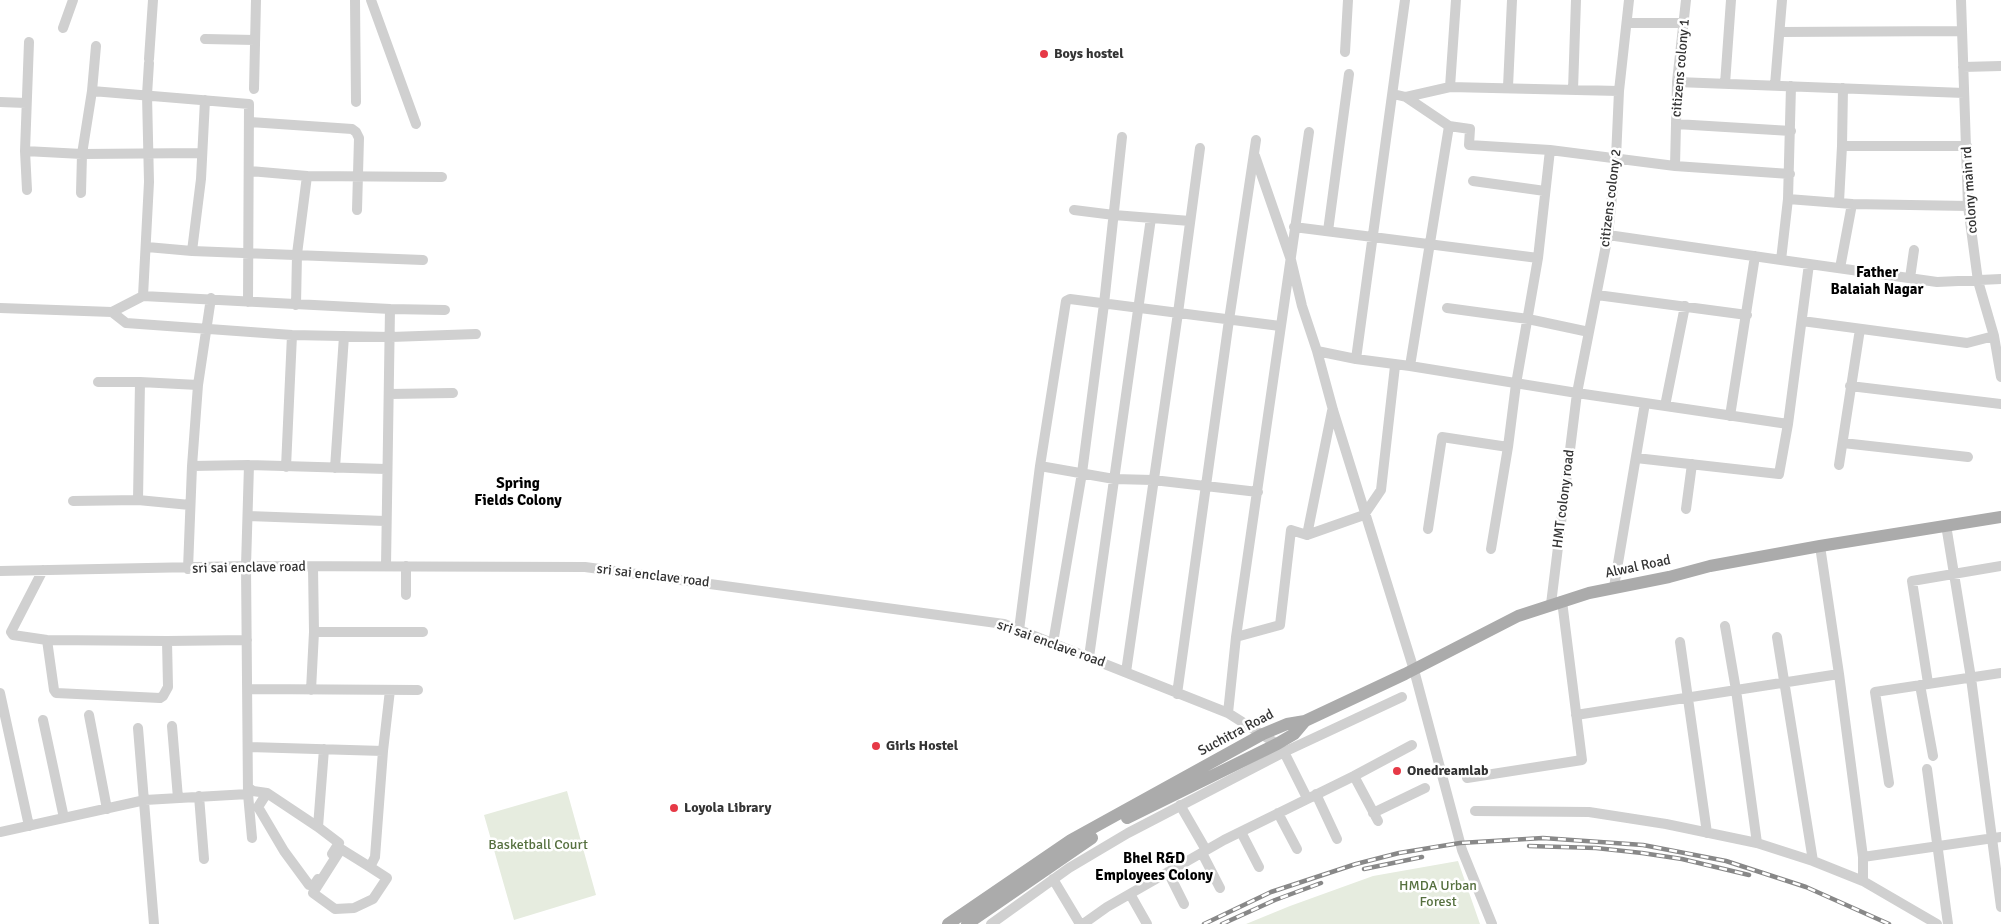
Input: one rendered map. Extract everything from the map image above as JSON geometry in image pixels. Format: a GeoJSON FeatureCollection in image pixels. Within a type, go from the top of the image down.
{"type":"FeatureCollection","features":[{"type":"Feature","properties":{"kind":"main road","name":"Alwal Road"},"geometry":{"type":"LineString","coordinates":[[1305,721],[1414,670],[1518,616],[1557,602],[1614,587],[1669,577],[1710,566],[2001,517]]}},
{"type":"Feature","properties":{"kind":"main road","name":"Suchitra Road"},"geometry":{"type":"LineString","coordinates":[[948,924],[1071,840],[1264,734],[1286,724],[1305,721]]}},
{"type":"Feature","properties":{"kind":"main road","name":"Suchitra Road"},"geometry":{"type":"LineString","coordinates":[[967,924],[1080,845],[1122,821],[1281,748],[1305,721]]}},
{"type":"Feature","properties":{"kind":"street"},"geometry":{"type":"LineString","coordinates":[[63,28],[73,0]]}},
{"type":"Feature","properties":{"kind":"street"},"geometry":{"type":"LineString","coordinates":[[143,296],[147,246],[149,154],[147,95],[153,0]]}},
{"type":"Feature","properties":{"kind":"street"},"geometry":{"type":"LineString","coordinates":[[254,89],[256,0]]}},
{"type":"Feature","properties":{"kind":"street"},"geometry":{"type":"LineString","coordinates":[[355,0],[356,102]]}},
{"type":"Feature","properties":{"kind":"street"},"geometry":{"type":"LineString","coordinates":[[372,0],[416,124]]}},
{"type":"Feature","properties":{"kind":"street"},"geometry":{"type":"LineString","coordinates":[[1345,52],[1348,0]]}},
{"type":"Feature","properties":{"kind":"street"},"geometry":{"type":"LineString","coordinates":[[1356,360],[1405,0]]}},
{"type":"Feature","properties":{"kind":"street"},"geometry":{"type":"LineString","coordinates":[[1450,87],[1456,0]]}},
{"type":"Feature","properties":{"kind":"street"},"geometry":{"type":"LineString","coordinates":[[1508,87],[1512,0]]}},
{"type":"Feature","properties":{"kind":"street"},"geometry":{"type":"LineString","coordinates":[[1573,90],[1576,0]]}},
{"type":"Feature","properties":{"kind":"street","name":"citizens colony 2"},"geometry":{"type":"LineString","coordinates":[[1577,393],[1608,235],[1616,158],[1619,91],[1629,0]]}},
{"type":"Feature","properties":{"kind":"street","name":"citizens colony 1"},"geometry":{"type":"LineString","coordinates":[[1675,166],[1677,82],[1685,23],[1686,0]]}},
{"type":"Feature","properties":{"kind":"street"},"geometry":{"type":"LineString","coordinates":[[1725,84],[1731,0]]}},
{"type":"Feature","properties":{"kind":"street"},"geometry":{"type":"LineString","coordinates":[[1775,85],[1782,0]]}},
{"type":"Feature","properties":{"kind":"street","name":"colony main rd"},"geometry":{"type":"LineString","coordinates":[[1960,0],[1968,206],[1978,281],[1994,336],[2001,377]]}},
{"type":"Feature","properties":{"kind":"street"},"geometry":{"type":"LineString","coordinates":[[1627,23],[1685,23]]}},
{"type":"Feature","properties":{"kind":"street"},"geometry":{"type":"LineString","coordinates":[[1780,32],[1962,31]]}},
{"type":"Feature","properties":{"kind":"street"},"geometry":{"type":"LineString","coordinates":[[205,40],[255,40]]}},
{"type":"Feature","properties":{"kind":"street"},"geometry":{"type":"LineString","coordinates":[[27,190],[24,151],[29,42]]}},
{"type":"Feature","properties":{"kind":"street"},"geometry":{"type":"LineString","coordinates":[[81,193],[82,154],[92,91],[96,46]]}},
{"type":"Feature","properties":{"kind":"street"},"geometry":{"type":"LineString","coordinates":[[1963,67],[2001,66]]}},
{"type":"Feature","properties":{"kind":"street"},"geometry":{"type":"LineString","coordinates":[[1328,231],[1349,74]]}},
{"type":"Feature","properties":{"kind":"street"},"geometry":{"type":"LineString","coordinates":[[1677,82],[1964,92]]}},
{"type":"Feature","properties":{"kind":"street"},"geometry":{"type":"LineString","coordinates":[[1781,260],[1790,174],[1792,86]]}},
{"type":"Feature","properties":{"kind":"street"},"geometry":{"type":"LineString","coordinates":[[1406,97],[1450,87],[1619,91]]}},
{"type":"Feature","properties":{"kind":"street"},"geometry":{"type":"LineString","coordinates":[[1839,202],[1843,88]]}},
{"type":"Feature","properties":{"kind":"street"},"geometry":{"type":"LineString","coordinates":[[92,91],[249,104],[248,302]]}},
{"type":"Feature","properties":{"kind":"street"},"geometry":{"type":"LineString","coordinates":[[1393,94],[1406,97],[1449,126],[1470,129],[1469,145],[1550,150],[1675,166],[1790,174]]}},
{"type":"Feature","properties":{"kind":"street"},"geometry":{"type":"LineString","coordinates":[[192,251],[202,153],[205,100]]}},
{"type":"Feature","properties":{"kind":"street"},"geometry":{"type":"LineString","coordinates":[[0,102],[26,103]]}},
{"type":"Feature","properties":{"kind":"street"},"geometry":{"type":"LineString","coordinates":[[250,122],[352,129],[356,132],[359,138],[357,210]]}},
{"type":"Feature","properties":{"kind":"street"},"geometry":{"type":"LineString","coordinates":[[1676,124],[1790,131]]}},
{"type":"Feature","properties":{"kind":"street"},"geometry":{"type":"LineString","coordinates":[[1410,366],[1449,126]]}},
{"type":"Feature","properties":{"kind":"street"},"geometry":{"type":"LineString","coordinates":[[1228,713],[1236,637],[1309,132]]}},
{"type":"Feature","properties":{"kind":"street"},"geometry":{"type":"LineString","coordinates":[[1053,642],[1082,472],[1104,304],[1122,137]]}},
{"type":"Feature","properties":{"kind":"street"},"geometry":{"type":"LineString","coordinates":[[1178,694],[1229,320],[1256,140]]}},
{"type":"Feature","properties":{"kind":"street"},"geometry":{"type":"LineString","coordinates":[[1842,146],[1967,146]]}},
{"type":"Feature","properties":{"kind":"street"},"geometry":{"type":"LineString","coordinates":[[1126,672],[1200,148]]}},
{"type":"Feature","properties":{"kind":"street"},"geometry":{"type":"LineString","coordinates":[[1491,549],[1508,447],[1516,384],[1538,258],[1550,150]]}},
{"type":"Feature","properties":{"kind":"street"},"geometry":{"type":"LineString","coordinates":[[24,151],[82,154],[202,153]]}},
{"type":"Feature","properties":{"kind":"street"},"geometry":{"type":"LineString","coordinates":[[1255,156],[1291,260],[1302,306],[1317,351],[1332,410],[1414,670],[1462,850],[1492,924]]}},
{"type":"Feature","properties":{"kind":"street"},"geometry":{"type":"LineString","coordinates":[[250,171],[307,176],[442,177]]}},
{"type":"Feature","properties":{"kind":"street"},"geometry":{"type":"LineString","coordinates":[[296,305],[297,254],[307,176]]}},
{"type":"Feature","properties":{"kind":"street"},"geometry":{"type":"LineString","coordinates":[[1473,181],[1545,191]]}},
{"type":"Feature","properties":{"kind":"street"},"geometry":{"type":"LineString","coordinates":[[1788,199],[1852,204],[1968,206]]}},
{"type":"Feature","properties":{"kind":"street"},"geometry":{"type":"LineString","coordinates":[[1840,268],[1852,204]]}},
{"type":"Feature","properties":{"kind":"street"},"geometry":{"type":"LineString","coordinates":[[1074,210],[1190,221]]}},
{"type":"Feature","properties":{"kind":"street"},"geometry":{"type":"LineString","coordinates":[[1089,657],[1151,218]]}},
{"type":"Feature","properties":{"kind":"street"},"geometry":{"type":"LineString","coordinates":[[1294,227],[1538,258]]}},
{"type":"Feature","properties":{"kind":"street"},"geometry":{"type":"LineString","coordinates":[[1608,235],[1937,282],[2001,279]]}},
{"type":"Feature","properties":{"kind":"street"},"geometry":{"type":"LineString","coordinates":[[147,246],[192,251],[423,260]]}},
{"type":"Feature","properties":{"kind":"street"},"geometry":{"type":"LineString","coordinates":[[1910,278],[1914,250]]}},
{"type":"Feature","properties":{"kind":"street"},"geometry":{"type":"LineString","coordinates":[[1730,416],[1755,256]]}},
{"type":"Feature","properties":{"kind":"street"},"geometry":{"type":"LineString","coordinates":[[1636,458],[1779,474],[1788,424],[1809,264]]}},
{"type":"Feature","properties":{"kind":"street"},"geometry":{"type":"LineString","coordinates":[[1597,295],[1747,314]]}},
{"type":"Feature","properties":{"kind":"street"},"geometry":{"type":"LineString","coordinates":[[0,308],[112,312],[143,296],[211,298],[296,305],[445,310]]}},
{"type":"Feature","properties":{"kind":"street"},"geometry":{"type":"LineString","coordinates":[[188,568],[192,466],[198,384],[211,298]]}},
{"type":"Feature","properties":{"kind":"street"},"geometry":{"type":"LineString","coordinates":[[1019,630],[1040,466],[1066,301],[1070,299],[1139,310],[1280,326]]}},
{"type":"Feature","properties":{"kind":"street"},"geometry":{"type":"LineString","coordinates":[[1665,406],[1685,306]]}},
{"type":"Feature","properties":{"kind":"street"},"geometry":{"type":"LineString","coordinates":[[1447,308],[1528,319],[1589,332]]}},
{"type":"Feature","properties":{"kind":"street"},"geometry":{"type":"LineString","coordinates":[[386,566],[385,521],[391,337],[390,309]]}},
{"type":"Feature","properties":{"kind":"street"},"geometry":{"type":"LineString","coordinates":[[112,312],[126,323],[292,335],[391,337],[476,334]]}},
{"type":"Feature","properties":{"kind":"street"},"geometry":{"type":"LineString","coordinates":[[1802,321],[1966,343],[1994,336]]}},
{"type":"Feature","properties":{"kind":"street"},"geometry":{"type":"LineString","coordinates":[[1839,465],[1860,329]]}},
{"type":"Feature","properties":{"kind":"street"},"geometry":{"type":"LineString","coordinates":[[286,467],[292,335]]}},
{"type":"Feature","properties":{"kind":"street"},"geometry":{"type":"LineString","coordinates":[[335,468],[344,336]]}},
{"type":"Feature","properties":{"kind":"street"},"geometry":{"type":"LineString","coordinates":[[1317,351],[1356,360],[1395,366],[1410,366],[1516,384],[1788,424]]}},
{"type":"Feature","properties":{"kind":"street"},"geometry":{"type":"LineString","coordinates":[[1236,637],[1280,625],[1291,530],[1307,536],[1364,515],[1380,490],[1395,366]]}},
{"type":"Feature","properties":{"kind":"street"},"geometry":{"type":"LineString","coordinates":[[98,382],[198,384]]}},
{"type":"Feature","properties":{"kind":"street"},"geometry":{"type":"LineString","coordinates":[[138,500],[140,382]]}},
{"type":"Feature","properties":{"kind":"street"},"geometry":{"type":"LineString","coordinates":[[1850,386],[2001,404]]}},
{"type":"Feature","properties":{"kind":"street"},"geometry":{"type":"LineString","coordinates":[[389,394],[453,393]]}},
{"type":"Feature","properties":{"kind":"street","name":"HMT colony road"},"geometry":{"type":"LineString","coordinates":[[1467,778],[1582,760],[1557,602],[1577,393]]}},
{"type":"Feature","properties":{"kind":"street"},"geometry":{"type":"LineString","coordinates":[[1614,587],[1645,403]]}},
{"type":"Feature","properties":{"kind":"street"},"geometry":{"type":"LineString","coordinates":[[1307,536],[1332,410]]}},
{"type":"Feature","properties":{"kind":"street"},"geometry":{"type":"LineString","coordinates":[[1428,529],[1442,437],[1508,447]]}},
{"type":"Feature","properties":{"kind":"street"},"geometry":{"type":"LineString","coordinates":[[1843,443],[1968,457]]}},
{"type":"Feature","properties":{"kind":"street"},"geometry":{"type":"LineString","coordinates":[[1686,509],[1692,464]]}},
{"type":"Feature","properties":{"kind":"street"},"geometry":{"type":"LineString","coordinates":[[192,466],[249,465],[386,468]]}},
{"type":"Feature","properties":{"kind":"street"},"geometry":{"type":"LineString","coordinates":[[249,465],[246,566],[249,791],[252,838]]}},
{"type":"Feature","properties":{"kind":"street"},"geometry":{"type":"LineString","coordinates":[[1040,466],[1114,479],[1153,480],[1258,492]]}},
{"type":"Feature","properties":{"kind":"street"},"geometry":{"type":"LineString","coordinates":[[73,501],[138,500],[190,505]]}},
{"type":"Feature","properties":{"kind":"street"},"geometry":{"type":"LineString","coordinates":[[248,516],[385,521]]}},
{"type":"Feature","properties":{"kind":"street"},"geometry":{"type":"LineString","coordinates":[[1946,525],[1997,837],[2001,908]]}},
{"type":"Feature","properties":{"kind":"street"},"geometry":{"type":"LineString","coordinates":[[1820,546],[1863,858],[1863,881]]}},
{"type":"Feature","properties":{"kind":"street","name":"sri sai enclave road"},"geometry":{"type":"LineString","coordinates":[[0,571],[246,566],[585,567],[1004,624],[1228,713],[1264,734],[1281,748]]}},
{"type":"Feature","properties":{"kind":"street"},"geometry":{"type":"LineString","coordinates":[[406,566],[406,595]]}},
{"type":"Feature","properties":{"kind":"street"},"geometry":{"type":"LineString","coordinates":[[1934,756],[1912,582],[2001,566]]}},
{"type":"Feature","properties":{"kind":"street"},"geometry":{"type":"LineString","coordinates":[[311,690],[314,632],[313,567]]}},
{"type":"Feature","properties":{"kind":"street"},"geometry":{"type":"LineString","coordinates":[[43,570],[11,632],[13,635],[47,640],[247,640]]}},
{"type":"Feature","properties":{"kind":"street"},"geometry":{"type":"LineString","coordinates":[[1725,626],[1736,690],[1757,843]]}},
{"type":"Feature","properties":{"kind":"street"},"geometry":{"type":"LineString","coordinates":[[314,632],[423,632]]}},
{"type":"Feature","properties":{"kind":"street"},"geometry":{"type":"LineString","coordinates":[[1777,637],[1813,861]]}},
{"type":"Feature","properties":{"kind":"street"},"geometry":{"type":"LineString","coordinates":[[47,640],[56,693],[160,698],[168,687],[167,641]]}},
{"type":"Feature","properties":{"kind":"street"},"geometry":{"type":"LineString","coordinates":[[1680,642],[1707,833]]}},
{"type":"Feature","properties":{"kind":"street"},"geometry":{"type":"LineString","coordinates":[[1889,783],[1875,692],[2001,673]]}},
{"type":"Feature","properties":{"kind":"street"},"geometry":{"type":"LineString","coordinates":[[1576,715],[1839,674]]}},
{"type":"Feature","properties":{"kind":"street"},"geometry":{"type":"LineString","coordinates":[[248,689],[418,690]]}},
{"type":"Feature","properties":{"kind":"street"},"geometry":{"type":"LineString","coordinates":[[370,867],[375,857],[383,751],[390,690]]}},
{"type":"Feature","properties":{"kind":"street"},"geometry":{"type":"LineString","coordinates":[[0,692],[29,826]]}},
{"type":"Feature","properties":{"kind":"street"},"geometry":{"type":"LineString","coordinates":[[991,924],[1053,879],[1128,833],[1281,748],[1402,697]]}},
{"type":"Feature","properties":{"kind":"street"},"geometry":{"type":"LineString","coordinates":[[89,715],[107,809]]}},
{"type":"Feature","properties":{"kind":"street"},"geometry":{"type":"LineString","coordinates":[[43,720],[64,818]]}},
{"type":"Feature","properties":{"kind":"street"},"geometry":{"type":"LineString","coordinates":[[172,726],[178,798]]}},
{"type":"Feature","properties":{"kind":"street"},"geometry":{"type":"LineString","coordinates":[[138,728],[154,924]]}},
{"type":"Feature","properties":{"kind":"street"},"geometry":{"type":"LineString","coordinates":[[1053,879],[1088,923],[1130,894],[1204,852],[1412,745]]}},
{"type":"Feature","properties":{"kind":"street"},"geometry":{"type":"LineString","coordinates":[[249,747],[383,751]]}},
{"type":"Feature","properties":{"kind":"street"},"geometry":{"type":"LineString","coordinates":[[1281,748],[1312,796],[1337,840]]}},
{"type":"Feature","properties":{"kind":"street"},"geometry":{"type":"LineString","coordinates":[[318,826],[324,749]]}},
{"type":"Feature","properties":{"kind":"street"},"geometry":{"type":"LineString","coordinates":[[1927,769],[1948,924]]}},
{"type":"Feature","properties":{"kind":"street"},"geometry":{"type":"LineString","coordinates":[[1354,776],[1375,817],[1425,788]]}},
{"type":"Feature","properties":{"kind":"street"},"geometry":{"type":"LineString","coordinates":[[0,832],[145,800],[249,791],[267,793],[318,826],[339,843],[312,886],[284,851],[258,806],[267,793]]}},
{"type":"Feature","properties":{"kind":"street"},"geometry":{"type":"LineString","coordinates":[[199,796],[204,859]]}},
{"type":"Feature","properties":{"kind":"street"},"geometry":{"type":"LineString","coordinates":[[1180,805],[1220,888]]}},
{"type":"Feature","properties":{"kind":"street"},"geometry":{"type":"LineString","coordinates":[[1475,810],[1589,812],[1666,824],[1757,843],[1813,861],[1863,881],[1937,924]]}},
{"type":"Feature","properties":{"kind":"street"},"geometry":{"type":"LineString","coordinates":[[1278,813],[1297,850]]}},
{"type":"Feature","properties":{"kind":"street"},"geometry":{"type":"LineString","coordinates":[[1241,832],[1259,867]]}},
{"type":"Feature","properties":{"kind":"street"},"geometry":{"type":"LineString","coordinates":[[1863,858],[1997,837]]}},
{"type":"Feature","properties":{"kind":"street"},"geometry":{"type":"LineString","coordinates":[[342,849],[370,867],[387,878],[373,899],[354,908],[335,909],[313,893],[342,849]]}},
{"type":"Feature","properties":{"kind":"street"},"geometry":{"type":"LineString","coordinates":[[1168,872],[1184,904]]}},
{"type":"Feature","properties":{"kind":"street"},"geometry":{"type":"LineString","coordinates":[[1130,894],[1147,924]]}},
{"type":"Feature","properties":{"kind":"green space","name":"Basketball Court"},"geometry":{"type":"Polygon","coordinates":[[[567,791],[596,895],[514,920],[484,815],[567,791]]]}},
{"type":"Feature","properties":{"kind":"green space","name":"HMDA Urban Forest"},"geometry":{"type":"Polygon","coordinates":[[[1458,861],[1480,924],[1246,924],[1373,876],[1458,861]]]}},
{"type":"Feature","properties":{"kind":"railway"},"geometry":{"type":"LineString","coordinates":[[1204,924],[1271,892],[1356,864],[1399,853],[1460,843],[1543,838],[1643,845],[1726,861],[1806,887],[1889,924]]}},
{"type":"Feature","properties":{"kind":"railway"},"geometry":{"type":"LineString","coordinates":[[1529,846],[1596,848],[1642,853],[1682,859],[1749,875]]}},
{"type":"Feature","properties":{"kind":"railway"},"geometry":{"type":"LineString","coordinates":[[1364,869],[1422,857]]}},
{"type":"Feature","properties":{"kind":"railway"},"geometry":{"type":"LineString","coordinates":[[1222,924],[1275,900],[1321,883]]}},
{"type":"Feature","properties":{"kind":"place","name":"Boys hostel"},"geometry":{"type":"Point","coordinates":[1044,54]}},
{"type":"Feature","properties":{"kind":"place","name":"Girls Hostel"},"geometry":{"type":"Point","coordinates":[876,746]}},
{"type":"Feature","properties":{"kind":"place","name":"Onedreamlab"},"geometry":{"type":"Point","coordinates":[1397,771]}},
{"type":"Feature","properties":{"kind":"place","name":"Loyola Library"},"geometry":{"type":"Point","coordinates":[674,808]}},
{"type":"Feature","properties":{"kind":"district","name":"Father Balaiah Nagar"},"geometry":{"type":"Point","coordinates":[1877,282]}},
{"type":"Feature","properties":{"kind":"district","name":"Spring Fields Colony"},"geometry":{"type":"Point","coordinates":[518,492]}},
{"type":"Feature","properties":{"kind":"district","name":"Bhel R&D Employees Colony"},"geometry":{"type":"Point","coordinates":[1154,868]}}]}
